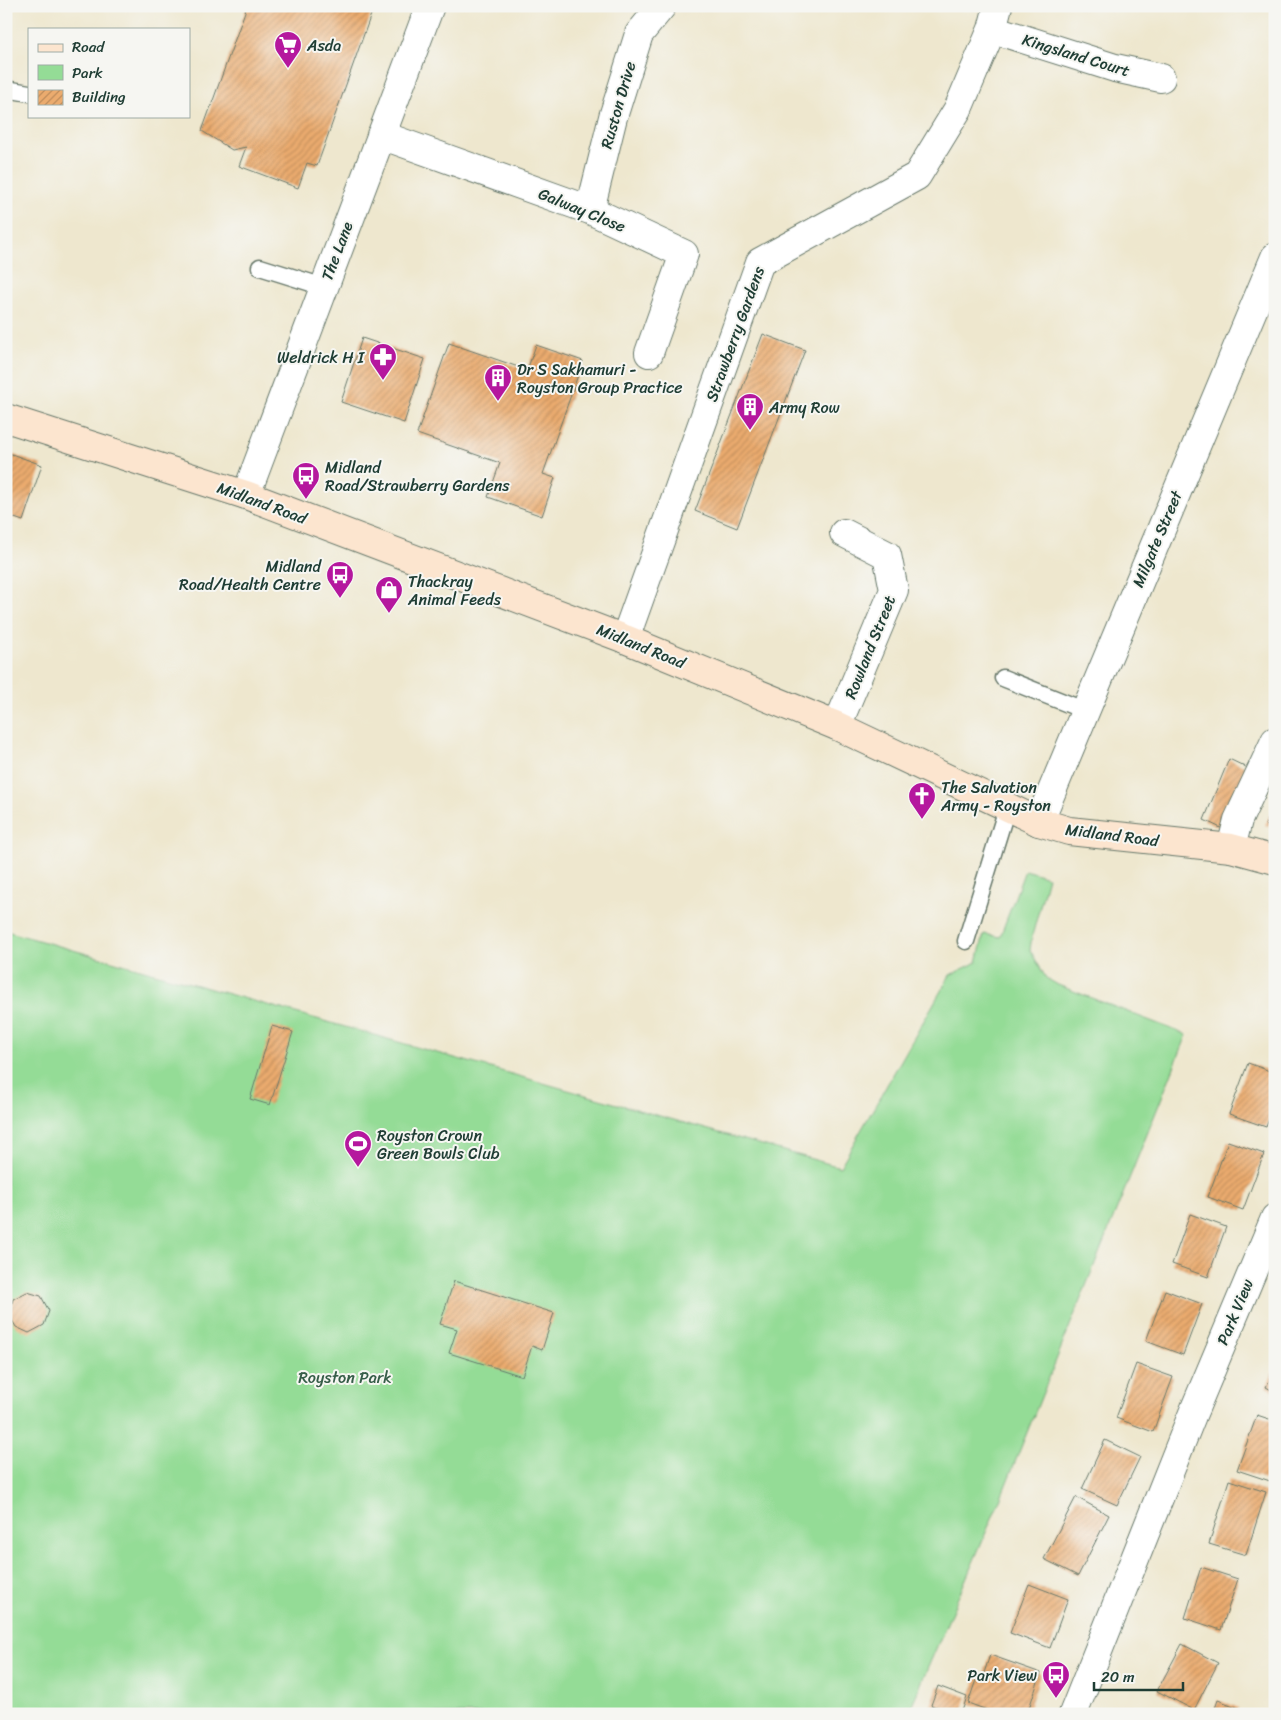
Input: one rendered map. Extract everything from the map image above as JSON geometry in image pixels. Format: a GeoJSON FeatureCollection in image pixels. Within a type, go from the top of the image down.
{"type":"FeatureCollection","features":[{"type":"Feature","properties":{"kind":"main road","name":"Midland Road"},"geometry":{"type":"LineString","coordinates":[[6,418],[246,495],[625,639],[837,726],[1039,822],[1069,831],[1231,848],[1275,860]]}},
{"type":"Feature","properties":{"kind":"street","name":"The Lane"},"geometry":{"type":"LineString","coordinates":[[246,495],[430,6]]}},
{"type":"Feature","properties":{"kind":"street","name":"Ruston Drive"},"geometry":{"type":"LineString","coordinates":[[590,210],[613,117],[639,34],[662,6]]}},
{"type":"Feature","properties":{"kind":"street","name":"Kingsland Court"},"geometry":{"type":"LineString","coordinates":[[995,18],[1115,68],[1161,78]]}},
{"type":"Feature","properties":{"kind":"street","name":"Strawberry Gardens"},"geometry":{"type":"LineString","coordinates":[[625,639],[760,262],[917,176],[958,109],[995,18]]}},
{"type":"Feature","properties":{"kind":"street","name":"Galway Close"},"geometry":{"type":"LineString","coordinates":[[381,134],[590,210],[684,254],[649,353]]}},
{"type":"Feature","properties":{"kind":"street","name":"Milgate Street"},"geometry":{"type":"LineString","coordinates":[[1039,822],[1275,257]]}},
{"type":"Feature","properties":{"kind":"street","name":"Rowland Street"},"geometry":{"type":"LineString","coordinates":[[837,726],[894,590],[887,555],[844,534]]}},
{"type":"Feature","properties":{"kind":"street"},"geometry":{"type":"LineString","coordinates":[[1231,848],[1238,820],[1275,741]]}},
{"type":"Feature","properties":{"kind":"street","name":"Park View"},"geometry":{"type":"LineString","coordinates":[[1073,1714],[1189,1422],[1275,1218]]}},
{"type":"Feature","properties":{"kind":"lane"},"geometry":{"type":"LineString","coordinates":[[6,89],[28,93]]}},
{"type":"Feature","properties":{"kind":"lane"},"geometry":{"type":"LineString","coordinates":[[260,267],[324,288]]}},
{"type":"Feature","properties":{"kind":"lane"},"geometry":{"type":"LineString","coordinates":[[1003,678],[1086,711]]}},
{"type":"Feature","properties":{"kind":"lane"},"geometry":{"type":"LineString","coordinates":[[966,941],[1007,808]]}},
{"type":"Feature","properties":{"kind":"green space","name":"Royston Park"},"geometry":{"type":"Polygon","coordinates":[[[1025,870],[1048,877],[1030,950],[1046,978],[1058,985],[1187,1035],[999,1502],[908,1714],[6,1714],[6,931],[840,1167],[950,975],[977,962],[984,934],[1000,937],[1025,870]]]}},
{"type":"Feature","properties":{"kind":"building","name":"Asda"},"geometry":{"type":"Polygon","coordinates":[[[247,6],[374,6],[317,166],[307,163],[298,188],[239,166],[246,147],[232,150],[202,131],[247,6]]]}},
{"type":"Feature","properties":{"kind":"building","name":"Army Row"},"geometry":{"type":"Polygon","coordinates":[[[763,334],[805,350],[737,528],[695,511],[763,334]]]}},
{"type":"Feature","properties":{"kind":"building","name":"Weldrick H I"},"geometry":{"type":"Polygon","coordinates":[[[362,338],[425,359],[404,423],[341,402],[362,338]]]}},
{"type":"Feature","properties":{"kind":"building","name":"Dr S Sakhamuri - Royston Group Practice"},"geometry":{"type":"Polygon","coordinates":[[[449,343],[527,370],[536,345],[583,361],[543,474],[555,478],[542,516],[488,497],[500,463],[417,434],[449,343]]]}},
{"type":"Feature","properties":{"kind":"building"},"geometry":{"type":"Polygon","coordinates":[[[6,452],[42,465],[23,521],[6,515],[6,452]]]}},
{"type":"Feature","properties":{"kind":"building"},"geometry":{"type":"Polygon","coordinates":[[[1229,759],[1248,768],[1223,829],[1204,820],[1229,759]]]}},
{"type":"Feature","properties":{"kind":"building"},"geometry":{"type":"Polygon","coordinates":[[[1275,804],[1275,830],[1265,825],[1275,804]]]}},
{"type":"Feature","properties":{"kind":"building"},"geometry":{"type":"Polygon","coordinates":[[[272,1026],[293,1032],[270,1105],[250,1099],[272,1026]]]}},
{"type":"Feature","properties":{"kind":"building"},"geometry":{"type":"Polygon","coordinates":[[[1248,1063],[1275,1073],[1275,1103],[1266,1127],[1229,1114],[1248,1063]]]}},
{"type":"Feature","properties":{"kind":"building"},"geometry":{"type":"Polygon","coordinates":[[[1228,1141],[1264,1154],[1243,1210],[1208,1197],[1228,1141]]]}},
{"type":"Feature","properties":{"kind":"building"},"geometry":{"type":"Polygon","coordinates":[[[1190,1214],[1226,1227],[1208,1277],[1172,1264],[1190,1214]]]}},
{"type":"Feature","properties":{"kind":"building"},"geometry":{"type":"Polygon","coordinates":[[[454,1281],[554,1313],[542,1350],[532,1346],[522,1376],[449,1353],[457,1329],[440,1324],[454,1281]]]}},
{"type":"Feature","properties":{"kind":"building"},"geometry":{"type":"Polygon","coordinates":[[[1165,1290],[1202,1304],[1183,1355],[1146,1341],[1165,1290]]]}},
{"type":"Feature","properties":{"kind":"building"},"geometry":{"type":"Polygon","coordinates":[[[27,1292],[41,1296],[49,1311],[44,1325],[29,1333],[16,1327],[9,1315],[13,1299],[27,1292]]]}},
{"type":"Feature","properties":{"kind":"building"},"geometry":{"type":"Polygon","coordinates":[[[1136,1364],[1173,1377],[1153,1432],[1116,1418],[1136,1364]]]}},
{"type":"Feature","properties":{"kind":"building"},"geometry":{"type":"Polygon","coordinates":[[[1275,1369],[1275,1392],[1266,1387],[1275,1369]]]}},
{"type":"Feature","properties":{"kind":"building"},"geometry":{"type":"Polygon","coordinates":[[[1257,1415],[1275,1421],[1275,1478],[1273,1482],[1237,1470],[1257,1415]]]}},
{"type":"Feature","properties":{"kind":"building"},"geometry":{"type":"Polygon","coordinates":[[[1105,1440],[1140,1457],[1117,1505],[1082,1489],[1105,1440]]]}},
{"type":"Feature","properties":{"kind":"building"},"geometry":{"type":"Polygon","coordinates":[[[1229,1480],[1266,1492],[1246,1555],[1209,1544],[1229,1480]]]}},
{"type":"Feature","properties":{"kind":"building"},"geometry":{"type":"Polygon","coordinates":[[[1076,1497],[1109,1515],[1078,1576],[1044,1559],[1076,1497]]]}},
{"type":"Feature","properties":{"kind":"building"},"geometry":{"type":"Polygon","coordinates":[[[1201,1567],[1238,1579],[1221,1630],[1185,1618],[1201,1567]]]}},
{"type":"Feature","properties":{"kind":"building"},"geometry":{"type":"Polygon","coordinates":[[[1029,1584],[1068,1599],[1050,1648],[1010,1633],[1029,1584]]]}},
{"type":"Feature","properties":{"kind":"building"},"geometry":{"type":"Polygon","coordinates":[[[1182,1644],[1218,1663],[1194,1710],[1157,1691],[1182,1644]]]}},
{"type":"Feature","properties":{"kind":"building"},"geometry":{"type":"Polygon","coordinates":[[[990,1655],[1041,1673],[1027,1714],[998,1714],[968,1703],[978,1674],[983,1676],[990,1655]]]}},
{"type":"Feature","properties":{"kind":"building"},"geometry":{"type":"Polygon","coordinates":[[[938,1686],[967,1697],[961,1714],[955,1714],[931,1705],[938,1686]]]}},
{"type":"Feature","properties":{"kind":"building"},"geometry":{"type":"Polygon","coordinates":[[[1218,1700],[1239,1708],[1236,1714],[1213,1714],[1218,1700]]]}},
{"type":"Feature","properties":{"kind":"place","name":"Asda"},"geometry":{"type":"Point","coordinates":[288,69]}},
{"type":"Feature","properties":{"kind":"place","name":"Weldrick H I"},"geometry":{"type":"Point","coordinates":[383,381]}},
{"type":"Feature","properties":{"kind":"place","name":"Dr S Sakhamuri - Royston Group Practice"},"geometry":{"type":"Point","coordinates":[498,402]}},
{"type":"Feature","properties":{"kind":"place","name":"Army Row"},"geometry":{"type":"Point","coordinates":[750,431]}},
{"type":"Feature","properties":{"kind":"place","name":"Midland Road/Strawberry Gardens"},"geometry":{"type":"Point","coordinates":[306,500]}},
{"type":"Feature","properties":{"kind":"place","name":"Midland Road/Health Centre"},"geometry":{"type":"Point","coordinates":[340,599]}},
{"type":"Feature","properties":{"kind":"place","name":"Thackray Animal Feeds"},"geometry":{"type":"Point","coordinates":[389,614]}},
{"type":"Feature","properties":{"kind":"place","name":"The Salvation Army - Royston"},"geometry":{"type":"Point","coordinates":[922,820]}},
{"type":"Feature","properties":{"kind":"place","name":"Royston Crown Green Bowls Club"},"geometry":{"type":"Point","coordinates":[358,1168]}},
{"type":"Feature","properties":{"kind":"place","name":"Park View"},"geometry":{"type":"Point","coordinates":[1056,1699]}}]}
